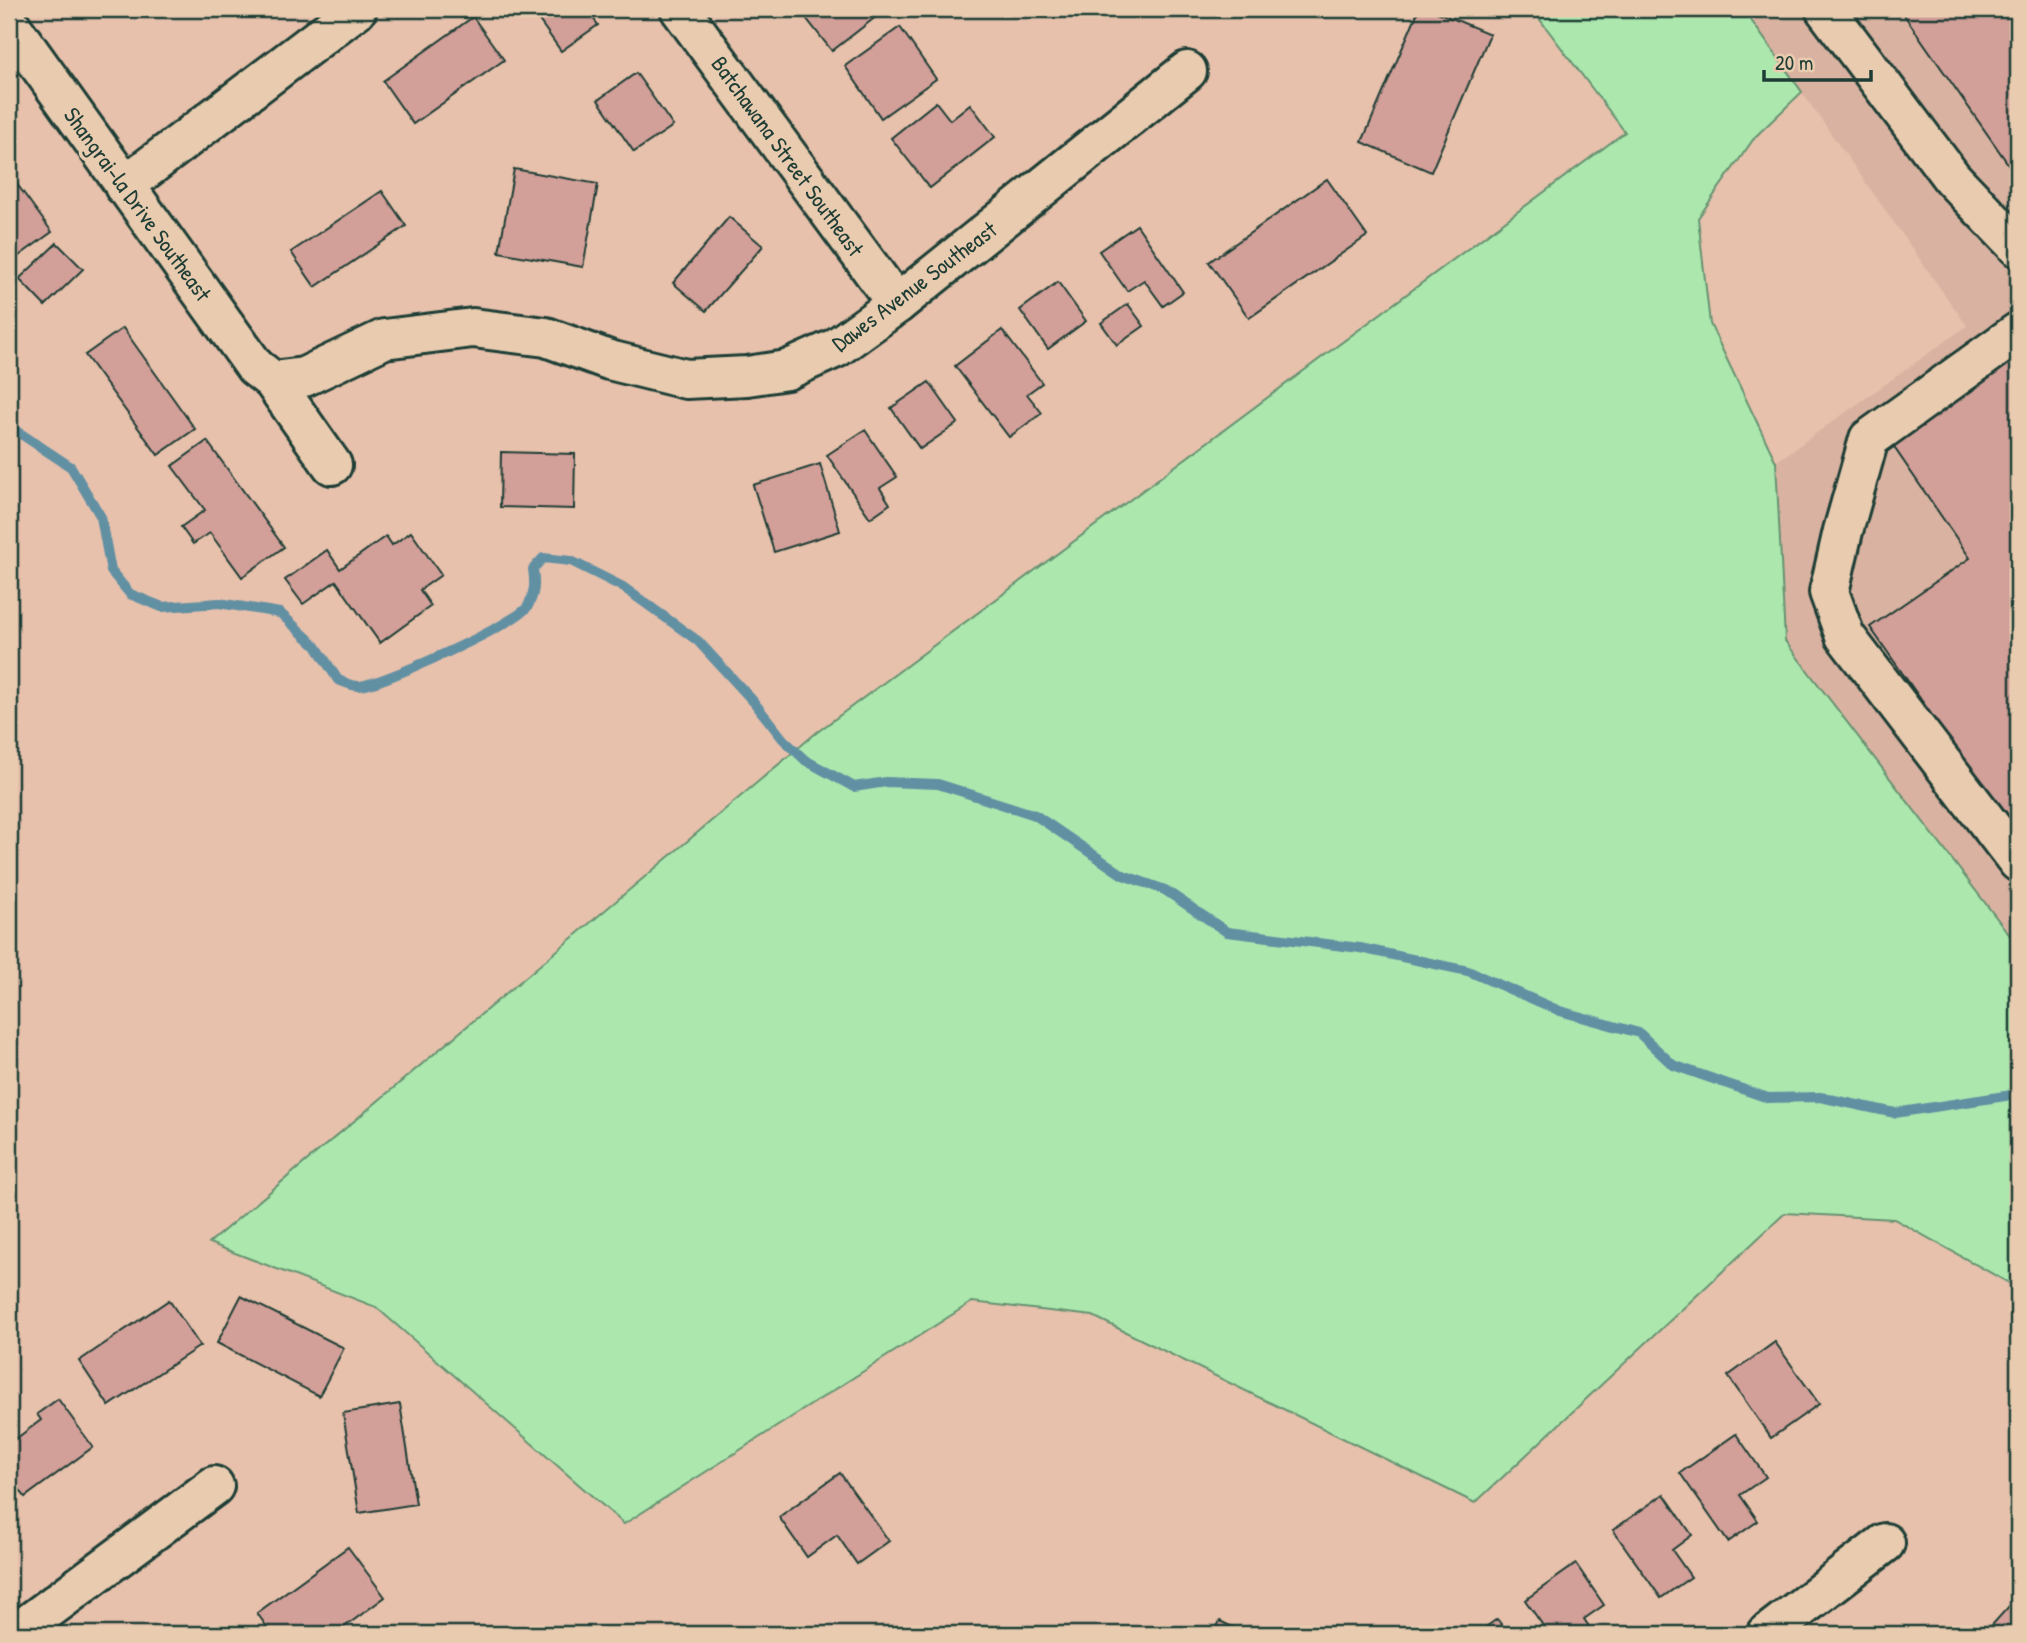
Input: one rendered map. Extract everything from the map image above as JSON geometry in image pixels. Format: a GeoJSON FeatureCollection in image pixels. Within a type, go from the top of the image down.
{"type":"FeatureCollection","features":[{"type":"Feature","properties":{"kind":"street"},"geometry":{"type":"LineString","coordinates":[[124,186],[357,9]]}},
{"type":"Feature","properties":{"kind":"street","name":"Batchawana Street Southeast"},"geometry":{"type":"LineString","coordinates":[[680,9],[897,304]]}},
{"type":"Feature","properties":{"kind":"street"},"geometry":{"type":"LineString","coordinates":[[1825,9],[1952,178],[2018,247]]}},
{"type":"Feature","properties":{"kind":"street","name":"Shangrai-la Drive Southeast"},"geometry":{"type":"LineString","coordinates":[[9,23],[255,367],[273,381],[332,465]]}},
{"type":"Feature","properties":{"kind":"street","name":"Dawes Avenue Southeast"},"geometry":{"type":"LineString","coordinates":[[273,381],[304,377],[384,339],[473,328],[546,337],[609,360],[686,379],[747,376],[787,370],[836,348],[897,304],[1187,71]]}},
{"type":"Feature","properties":{"kind":"street"},"geometry":{"type":"LineString","coordinates":[[2018,332],[1869,439],[1829,592],[1845,636],[2018,862]]}},
{"type":"Feature","properties":{"kind":"street"},"geometry":{"type":"LineString","coordinates":[[15,1634],[214,1486]]}},
{"type":"Feature","properties":{"kind":"street"},"geometry":{"type":"LineString","coordinates":[[1767,1634],[1885,1543]]}},
{"type":"Feature","properties":{"kind":"shaded area"},"geometry":{"type":"Polygon","coordinates":[[[1743,9],[2018,9],[2018,946],[1785,641],[1776,462],[1967,326],[1743,9]]]}},
{"type":"Feature","properties":{"kind":"green space"},"geometry":{"type":"Polygon","coordinates":[[[1532,9],[1743,9],[1802,92],[1755,137],[1698,218],[1710,324],[1776,462],[1785,641],[2018,946],[2018,1288],[1894,1219],[1785,1213],[1475,1503],[1093,1316],[972,1302],[624,1524],[376,1307],[209,1243],[816,733],[1625,132],[1532,9]]]}},
{"type":"Feature","properties":{"kind":"building"},"geometry":{"type":"Polygon","coordinates":[[[531,9],[587,9],[598,25],[561,51],[531,9]]]}},
{"type":"Feature","properties":{"kind":"building"},"geometry":{"type":"Polygon","coordinates":[[[799,9],[880,9],[882,12],[832,51],[799,9]]]}},
{"type":"Feature","properties":{"kind":"building"},"geometry":{"type":"Polygon","coordinates":[[[1419,9],[1430,9],[1490,34],[1431,172],[1362,142],[1419,9]]]}},
{"type":"Feature","properties":{"kind":"building"},"geometry":{"type":"Polygon","coordinates":[[[1900,9],[2004,9],[2018,29],[2018,178],[1900,9]]]}},
{"type":"Feature","properties":{"kind":"building"},"geometry":{"type":"Polygon","coordinates":[[[473,17],[504,60],[413,124],[383,81],[473,17]]]}},
{"type":"Feature","properties":{"kind":"building"},"geometry":{"type":"Polygon","coordinates":[[[900,27],[936,79],[881,118],[845,66],[900,27]]]}},
{"type":"Feature","properties":{"kind":"building"},"geometry":{"type":"Polygon","coordinates":[[[636,73],[673,126],[634,152],[598,100],[636,73]]]}},
{"type":"Feature","properties":{"kind":"building"},"geometry":{"type":"Polygon","coordinates":[[[936,102],[950,120],[970,104],[995,137],[930,188],[891,138],[936,102]]]}},
{"type":"Feature","properties":{"kind":"building"},"geometry":{"type":"Polygon","coordinates":[[[514,169],[598,184],[583,267],[499,252],[514,169]]]}},
{"type":"Feature","properties":{"kind":"building"},"geometry":{"type":"Polygon","coordinates":[[[1327,179],[1367,236],[1249,318],[1209,262],[1327,179]]]}},
{"type":"Feature","properties":{"kind":"building"},"geometry":{"type":"Polygon","coordinates":[[[14,180],[52,232],[9,263],[9,184],[14,180]]]}},
{"type":"Feature","properties":{"kind":"building"},"geometry":{"type":"Polygon","coordinates":[[[382,191],[406,226],[315,287],[291,252],[382,191]]]}},
{"type":"Feature","properties":{"kind":"building"},"geometry":{"type":"Polygon","coordinates":[[[729,217],[763,246],[706,311],[673,283],[729,217]]]}},
{"type":"Feature","properties":{"kind":"building"},"geometry":{"type":"Polygon","coordinates":[[[1137,225],[1183,292],[1163,306],[1144,280],[1127,291],[1099,251],[1137,225]]]}},
{"type":"Feature","properties":{"kind":"building"},"geometry":{"type":"Polygon","coordinates":[[[57,243],[83,269],[45,306],[19,279],[57,243]]]}},
{"type":"Feature","properties":{"kind":"building"},"geometry":{"type":"Polygon","coordinates":[[[1058,282],[1086,321],[1048,349],[1020,310],[1058,282]]]}},
{"type":"Feature","properties":{"kind":"building"},"geometry":{"type":"Polygon","coordinates":[[[1128,304],[1144,326],[1117,345],[1101,323],[1128,304]]]}},
{"type":"Feature","properties":{"kind":"building"},"geometry":{"type":"Polygon","coordinates":[[[123,328],[195,429],[158,455],[85,355],[123,328]]]}},
{"type":"Feature","properties":{"kind":"building"},"geometry":{"type":"Polygon","coordinates":[[[1002,330],[1042,383],[1027,394],[1042,413],[1009,437],[955,366],[1002,330]]]}},
{"type":"Feature","properties":{"kind":"building"},"geometry":{"type":"Polygon","coordinates":[[[2018,353],[2018,838],[1870,627],[1970,558],[1891,443],[2018,353]]]}},
{"type":"Feature","properties":{"kind":"building"},"geometry":{"type":"Polygon","coordinates":[[[929,382],[958,423],[920,449],[891,408],[929,382]]]}},
{"type":"Feature","properties":{"kind":"building"},"geometry":{"type":"Polygon","coordinates":[[[865,430],[897,477],[880,488],[890,504],[870,518],[827,455],[865,430]]]}},
{"type":"Feature","properties":{"kind":"building"},"geometry":{"type":"Polygon","coordinates":[[[207,441],[284,547],[242,577],[210,533],[193,544],[181,527],[205,510],[172,466],[207,441]]]}},
{"type":"Feature","properties":{"kind":"building"},"geometry":{"type":"Polygon","coordinates":[[[501,452],[575,454],[574,509],[500,507],[501,452]]]}},
{"type":"Feature","properties":{"kind":"building"},"geometry":{"type":"Polygon","coordinates":[[[820,464],[840,531],[774,552],[753,485],[820,464]]]}},
{"type":"Feature","properties":{"kind":"building"},"geometry":{"type":"Polygon","coordinates":[[[411,532],[441,575],[420,590],[431,606],[380,643],[336,581],[303,604],[285,580],[327,550],[340,569],[386,536],[392,545],[411,532]]]}},
{"type":"Feature","properties":{"kind":"building"},"geometry":{"type":"Polygon","coordinates":[[[241,1296],[344,1348],[319,1396],[217,1343],[241,1296]]]}},
{"type":"Feature","properties":{"kind":"building"},"geometry":{"type":"Polygon","coordinates":[[[169,1300],[200,1346],[109,1406],[79,1361],[169,1300]]]}},
{"type":"Feature","properties":{"kind":"building"},"geometry":{"type":"Polygon","coordinates":[[[1775,1342],[1819,1404],[1771,1438],[1728,1376],[1775,1342]]]}},
{"type":"Feature","properties":{"kind":"building"},"geometry":{"type":"Polygon","coordinates":[[[58,1399],[93,1447],[25,1497],[9,1475],[9,1444],[41,1420],[37,1414],[58,1399]]]}},
{"type":"Feature","properties":{"kind":"building"},"geometry":{"type":"Polygon","coordinates":[[[400,1404],[416,1504],[359,1513],[343,1413],[400,1404]]]}},
{"type":"Feature","properties":{"kind":"building"},"geometry":{"type":"Polygon","coordinates":[[[1736,1434],[1766,1477],[1740,1495],[1758,1521],[1728,1542],[1680,1473],[1736,1434]]]}},
{"type":"Feature","properties":{"kind":"building"},"geometry":{"type":"Polygon","coordinates":[[[840,1473],[889,1541],[857,1564],[837,1535],[807,1557],[779,1517],[840,1473]]]}},
{"type":"Feature","properties":{"kind":"building"},"geometry":{"type":"Polygon","coordinates":[[[1664,1494],[1692,1535],[1672,1550],[1691,1577],[1661,1598],[1613,1530],[1664,1494]]]}},
{"type":"Feature","properties":{"kind":"building"},"geometry":{"type":"Polygon","coordinates":[[[348,1547],[385,1597],[335,1634],[272,1634],[257,1613],[348,1547]]]}},
{"type":"Feature","properties":{"kind":"building"},"geometry":{"type":"Polygon","coordinates":[[[1576,1564],[1604,1605],[1584,1619],[1594,1634],[1549,1634],[1525,1600],[1576,1564]]]}},
{"type":"Feature","properties":{"kind":"building"},"geometry":{"type":"Polygon","coordinates":[[[2018,1596],[2018,1634],[1984,1634],[2018,1596]]]}},
{"type":"Feature","properties":{"kind":"building"},"geometry":{"type":"Polygon","coordinates":[[[1497,1619],[1509,1634],[1476,1634],[1497,1619]]]}},
{"type":"Feature","properties":{"kind":"building"},"geometry":{"type":"Polygon","coordinates":[[[1220,1621],[1246,1634],[1213,1634],[1220,1621]]]}},
{"type":"Feature","properties":{"kind":"waterway"},"geometry":{"type":"LineString","coordinates":[[9,426],[71,467],[101,517],[111,571],[130,594],[162,607],[219,603],[280,613],[316,646],[338,680],[348,684],[359,686],[393,675],[500,626],[528,606],[534,588],[533,569],[543,558],[571,561],[623,587],[698,641],[753,701],[783,739],[805,760],[854,787],[886,782],[938,784],[1035,815],[1123,875],[1165,890],[1227,932],[1360,948],[1468,971],[1560,1011],[1639,1033],[1673,1065],[1768,1098],[1820,1097],[1895,1113],[2018,1094]]}}]}
